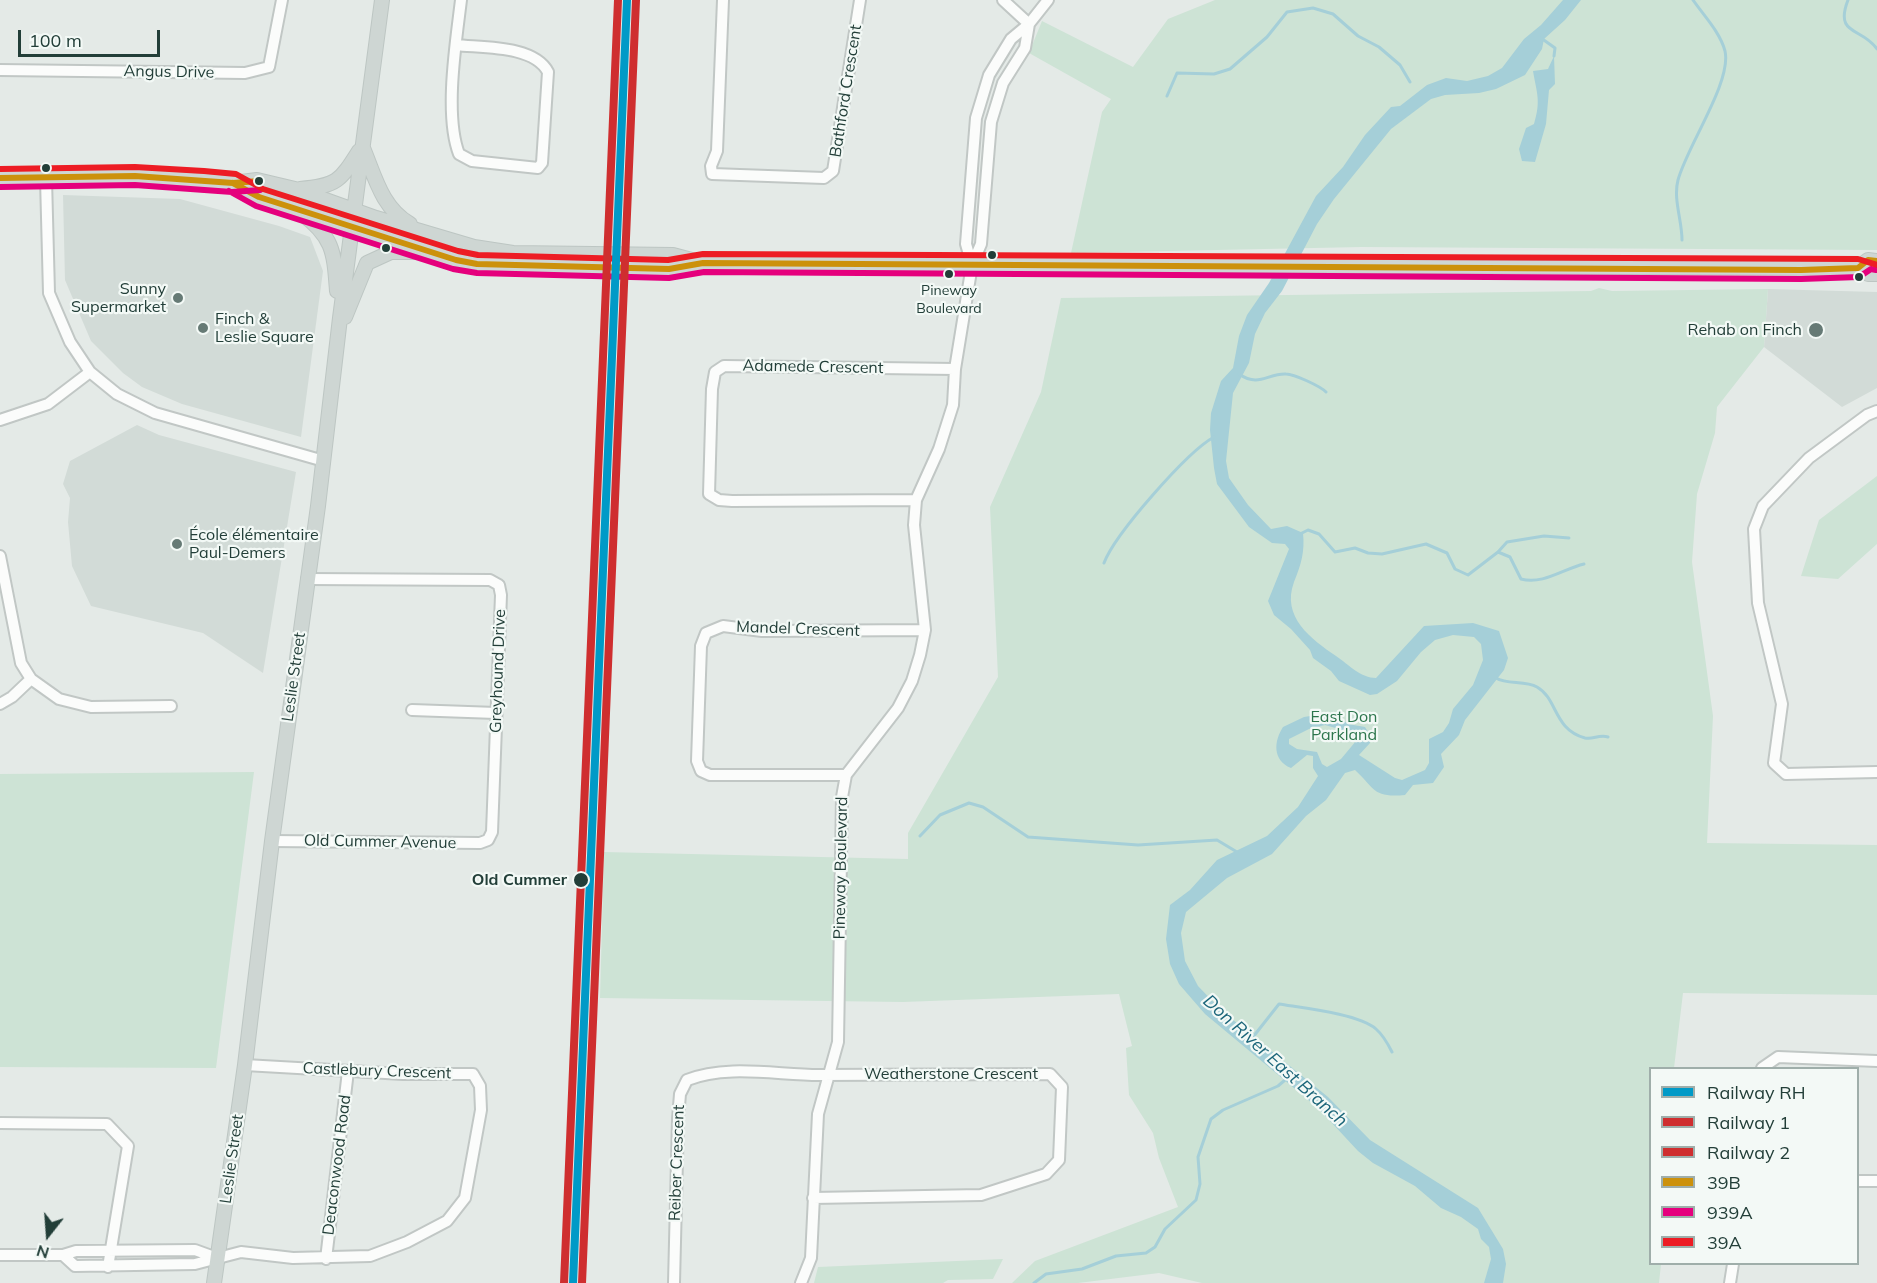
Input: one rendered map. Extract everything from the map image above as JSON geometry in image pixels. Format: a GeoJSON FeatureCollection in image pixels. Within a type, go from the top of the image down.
{"type":"FeatureCollection","features":[{"type":"Feature","properties":{"kind":"main road","name":"Leslie Street"},"geometry":{"type":"LineString","coordinates":[[214,1283],[245,1065],[272,841],[324,461],[337,339],[382,0]]}},
{"type":"Feature","properties":{"kind":"main road"},"geometry":{"type":"LineString","coordinates":[[295,189],[326,187],[340,180],[362,147]]}},
{"type":"Feature","properties":{"kind":"main road"},"geometry":{"type":"LineString","coordinates":[[362,147],[389,207],[403,220],[433,236]]}},
{"type":"Feature","properties":{"kind":"main road"},"geometry":{"type":"LineString","coordinates":[[0,178],[135,176],[232,183],[257,180],[295,189],[433,236],[474,247],[513,253],[673,255],[703,263]]}},
{"type":"Feature","properties":{"kind":"main road"},"geometry":{"type":"LineString","coordinates":[[232,183],[259,197],[456,260],[498,267],[669,269],[703,263],[1225,264],[1858,268],[1868,274],[1877,274]]}},
{"type":"Feature","properties":{"kind":"main road"},"geometry":{"type":"LineString","coordinates":[[292,206],[318,225],[328,238],[334,259],[340,318]]}},
{"type":"Feature","properties":{"kind":"main road"},"geometry":{"type":"LineString","coordinates":[[337,339],[367,263],[391,252],[438,254]]}},
{"type":"Feature","properties":{"kind":"main road"},"geometry":{"type":"LineString","coordinates":[[1858,268],[1868,260],[1877,261]]}},
{"type":"Feature","properties":{"kind":"street","name":"Angus Drive"},"geometry":{"type":"LineString","coordinates":[[0,70],[245,73],[269,67],[282,0]]}},
{"type":"Feature","properties":{"kind":"street"},"geometry":{"type":"LineString","coordinates":[[456,45],[523,53],[544,64],[548,72],[542,163],[538,168],[472,160],[459,154],[452,129],[456,45],[461,0]]}},
{"type":"Feature","properties":{"kind":"street","name":"Bathford Crescent"},"geometry":{"type":"LineString","coordinates":[[723,0],[717,151],[711,166],[712,174],[824,178],[833,171],[860,0]]}},
{"type":"Feature","properties":{"kind":"street"},"geometry":{"type":"LineString","coordinates":[[1004,0],[1029,24]]}},
{"type":"Feature","properties":{"kind":"street"},"geometry":{"type":"LineString","coordinates":[[972,265],[966,244],[976,118],[989,75],[1011,39],[1029,24],[1048,0]]}},
{"type":"Feature","properties":{"kind":"street"},"geometry":{"type":"LineString","coordinates":[[972,265],[981,244],[990,122],[1003,83],[1024,48],[1029,24]]}},
{"type":"Feature","properties":{"kind":"street"},"geometry":{"type":"LineString","coordinates":[[46,179],[49,293],[70,342],[90,372],[117,394],[155,413],[324,461]]}},
{"type":"Feature","properties":{"kind":"street","name":"Pineway Boulevard"},"geometry":{"type":"LineString","coordinates":[[801,1283],[811,1258],[818,1114],[838,1042],[842,797],[846,775],[898,708],[912,681],[925,630],[914,525],[916,500],[939,449],[953,405],[955,369],[972,265]]}},
{"type":"Feature","properties":{"kind":"street","name":"Adamede Crescent"},"geometry":{"type":"LineString","coordinates":[[916,500],[718,500],[709,494],[712,389],[715,372],[724,366],[955,369]]}},
{"type":"Feature","properties":{"kind":"street"},"geometry":{"type":"LineString","coordinates":[[0,420],[48,404],[90,372]]}},
{"type":"Feature","properties":{"kind":"street"},"geometry":{"type":"LineString","coordinates":[[1877,411],[1867,415],[1809,458],[1762,506],[1754,529],[1758,603],[1782,704],[1773,763],[1786,774],[1877,772]]}},
{"type":"Feature","properties":{"kind":"street"},"geometry":{"type":"LineString","coordinates":[[0,556],[21,663],[31,679],[59,699],[91,707],[171,706]]}},
{"type":"Feature","properties":{"kind":"street","name":"Greyhound Drive"},"geometry":{"type":"LineString","coordinates":[[307,579],[490,580],[499,585],[501,595],[492,832],[488,840]]}},
{"type":"Feature","properties":{"kind":"street","name":"Mandel Crescent"},"geometry":{"type":"LineString","coordinates":[[846,775],[710,775],[701,771],[697,760],[700,657],[706,633],[723,626],[762,631],[925,630]]}},
{"type":"Feature","properties":{"kind":"street"},"geometry":{"type":"LineString","coordinates":[[0,704],[12,697],[31,679]]}},
{"type":"Feature","properties":{"kind":"street"},"geometry":{"type":"LineString","coordinates":[[411,710],[496,713]]}},
{"type":"Feature","properties":{"kind":"street","name":"Old Cummer Avenue"},"geometry":{"type":"LineString","coordinates":[[272,841],[467,843],[488,840]]}},
{"type":"Feature","properties":{"kind":"street"},"geometry":{"type":"LineString","coordinates":[[1763,1067],[1778,1057],[1877,1061]]}},
{"type":"Feature","properties":{"kind":"street","name":"Castlebury Crescent"},"geometry":{"type":"LineString","coordinates":[[63,1255],[75,1266],[108,1267],[195,1264],[241,1252],[326,1259],[370,1256],[408,1242],[447,1221],[465,1198],[480,1110],[480,1086],[473,1074],[348,1071],[245,1065]]}},
{"type":"Feature","properties":{"kind":"street","name":"Deaconwood Road"},"geometry":{"type":"LineString","coordinates":[[326,1259],[348,1071]]}},
{"type":"Feature","properties":{"kind":"street","name":"Reiber Crescent"},"geometry":{"type":"LineString","coordinates":[[674,1283],[678,1119],[680,1094],[687,1080],[712,1074],[829,1075]]}},
{"type":"Feature","properties":{"kind":"street","name":"Weatherstone Crescent"},"geometry":{"type":"LineString","coordinates":[[813,1198],[981,1195],[1046,1174],[1059,1161],[1062,1087],[1050,1074],[829,1075]]}},
{"type":"Feature","properties":{"kind":"street"},"geometry":{"type":"LineString","coordinates":[[0,1123],[107,1124],[119,1134],[128,1146],[108,1267]]}},
{"type":"Feature","properties":{"kind":"street"},"geometry":{"type":"LineString","coordinates":[[1859,1181],[1877,1181]]}},
{"type":"Feature","properties":{"kind":"street"},"geometry":{"type":"LineString","coordinates":[[0,1255],[63,1255],[76,1251],[195,1250],[217,1258]]}},
{"type":"Feature","properties":{"kind":"street"},"geometry":{"type":"LineString","coordinates":[[1730,1283],[1732,1265]]}},
{"type":"Feature","properties":{"kind":"shaded area"},"geometry":{"type":"Polygon","coordinates":[[[63,195],[180,199],[279,226],[310,237],[323,271],[301,437],[182,404],[142,387],[123,373],[91,341],[65,280],[63,195]]]}},
{"type":"Feature","properties":{"kind":"shaded area"},"geometry":{"type":"Polygon","coordinates":[[[1768,289],[1877,292],[1877,388],[1842,407],[1764,347],[1768,289]]]}},
{"type":"Feature","properties":{"kind":"shaded area","name":"École élémentaire Paul-Demers"},"geometry":{"type":"Polygon","coordinates":[[[137,425],[159,435],[296,472],[263,673],[203,633],[91,606],[72,566],[68,522],[70,498],[63,484],[70,461],[137,425]]]}},
{"type":"Feature","properties":{"kind":"green space"},"geometry":{"type":"Polygon","coordinates":[[[1215,0],[1877,0],[1877,250],[1362,247],[1071,253],[1102,112],[1111,99],[1029,53],[1042,21],[1133,67],[1168,19],[1215,0]]]}},
{"type":"Feature","properties":{"kind":"green space","name":"East Don Parkland"},"geometry":{"type":"Polygon","coordinates":[[[1599,288],[1612,291],[1768,289],[1764,347],[1717,407],[1715,433],[1697,494],[1692,562],[1713,716],[1707,843],[1877,845],[1877,995],[1683,993],[1674,1067],[1649,1067],[1649,1265],[1661,1265],[1659,1283],[1202,1283],[1159,1273],[1078,1283],[1012,1283],[1035,1261],[1178,1207],[1159,1158],[1153,1133],[1129,1095],[1126,1048],[1132,1046],[1119,994],[903,1002],[600,998],[604,852],[908,859],[908,833],[998,677],[990,507],[1041,392],[1061,298],[1591,291],[1599,288]]]}},
{"type":"Feature","properties":{"kind":"green space"},"geometry":{"type":"Polygon","coordinates":[[[1877,476],[1877,544],[1838,579],[1801,576],[1819,520],[1877,476]]]}},
{"type":"Feature","properties":{"kind":"green space"},"geometry":{"type":"Polygon","coordinates":[[[254,772],[216,1068],[0,1067],[0,774],[254,772]]]}},
{"type":"Feature","properties":{"kind":"green space"},"geometry":{"type":"Polygon","coordinates":[[[1003,1259],[993,1279],[948,1280],[943,1283],[814,1283],[818,1267],[1003,1259]]]}},
{"type":"Feature","properties":{"kind":"water","name":"Don River East Branch"},"geometry":{"type":"Polygon","coordinates":[[[1563,0],[1581,0],[1565,20],[1544,39],[1542,49],[1525,75],[1496,89],[1479,93],[1445,95],[1431,99],[1391,129],[1334,199],[1317,224],[1282,291],[1265,313],[1255,334],[1249,363],[1233,393],[1226,461],[1229,478],[1248,505],[1271,529],[1287,526],[1303,533],[1303,552],[1291,595],[1292,606],[1301,626],[1326,649],[1360,673],[1376,678],[1424,626],[1473,623],[1499,631],[1508,658],[1504,670],[1465,720],[1459,735],[1441,754],[1444,767],[1433,783],[1413,785],[1405,795],[1394,796],[1375,790],[1355,770],[1345,773],[1326,800],[1306,816],[1272,854],[1227,878],[1186,912],[1181,933],[1185,961],[1198,986],[1222,1011],[1328,1097],[1370,1140],[1478,1208],[1503,1249],[1506,1264],[1503,1283],[1484,1283],[1491,1259],[1489,1247],[1481,1239],[1478,1229],[1461,1217],[1441,1208],[1415,1186],[1373,1163],[1358,1151],[1318,1108],[1205,1014],[1179,984],[1170,964],[1166,939],[1170,905],[1190,890],[1217,860],[1267,836],[1298,807],[1318,776],[1313,768],[1313,756],[1307,755],[1291,768],[1280,760],[1276,750],[1283,727],[1304,717],[1323,714],[1337,716],[1348,724],[1365,727],[1370,735],[1370,743],[1359,755],[1402,780],[1425,770],[1429,763],[1429,739],[1443,732],[1449,723],[1453,709],[1473,685],[1483,660],[1481,644],[1474,637],[1453,635],[1435,640],[1421,652],[1397,681],[1377,694],[1370,695],[1339,681],[1331,671],[1313,658],[1310,650],[1291,629],[1274,615],[1268,601],[1289,549],[1285,544],[1272,543],[1249,527],[1217,484],[1210,430],[1211,413],[1221,381],[1233,368],[1239,336],[1247,315],[1269,283],[1316,196],[1343,167],[1365,135],[1391,107],[1400,106],[1427,85],[1446,78],[1467,81],[1488,76],[1502,68],[1524,39],[1541,25],[1563,0]],[[1325,725],[1309,729],[1289,739],[1289,744],[1297,749],[1317,752],[1322,764],[1327,767],[1341,759],[1356,741],[1346,731],[1325,725]]]}},
{"type":"Feature","properties":{"kind":"water"},"geometry":{"type":"Polygon","coordinates":[[[1554,56],[1555,84],[1549,90],[1546,124],[1535,162],[1522,161],[1519,149],[1526,128],[1534,124],[1537,109],[1538,98],[1533,71],[1548,69],[1554,56]]]}},
{"type":"Feature","properties":{"kind":"waterway"},"geometry":{"type":"LineString","coordinates":[[1682,240],[1677,202],[1678,180],[1716,96],[1725,64],[1725,51],[1719,37],[1693,0]]}},
{"type":"Feature","properties":{"kind":"waterway"},"geometry":{"type":"LineString","coordinates":[[1848,0],[1845,12],[1847,26],[1871,42],[1877,49]]}},
{"type":"Feature","properties":{"kind":"waterway"},"geometry":{"type":"LineString","coordinates":[[1167,96],[1177,73],[1214,74],[1230,69],[1267,37],[1287,12],[1313,8],[1333,14],[1358,36],[1379,47],[1400,65],[1410,82]]}},
{"type":"Feature","properties":{"kind":"waterway"},"geometry":{"type":"LineString","coordinates":[[1541,38],[1555,48],[1554,56]]}},
{"type":"Feature","properties":{"kind":"waterway"},"geometry":{"type":"LineString","coordinates":[[1239,374],[1252,380],[1280,374],[1290,375],[1301,378],[1326,392]]}},
{"type":"Feature","properties":{"kind":"waterway"},"geometry":{"type":"LineString","coordinates":[[1104,563],[1122,533],[1153,495],[1187,459],[1214,437]]}},
{"type":"Feature","properties":{"kind":"waterway"},"geometry":{"type":"LineString","coordinates":[[1302,533],[1308,530],[1319,534],[1335,552],[1355,548],[1368,553],[1382,554],[1426,544],[1447,553],[1455,569],[1468,575],[1498,552],[1507,542],[1544,536],[1569,538]]}},
{"type":"Feature","properties":{"kind":"waterway"},"geometry":{"type":"LineString","coordinates":[[1498,552],[1510,557],[1521,579],[1537,580],[1584,564]]}},
{"type":"Feature","properties":{"kind":"waterway"},"geometry":{"type":"LineString","coordinates":[[1496,678],[1537,687],[1549,699],[1561,721],[1575,734],[1585,738],[1608,737]]}},
{"type":"Feature","properties":{"kind":"waterway"},"geometry":{"type":"LineString","coordinates":[[920,836],[940,815],[969,803],[983,807],[1028,837],[1138,845],[1217,840],[1237,852]]}},
{"type":"Feature","properties":{"kind":"waterway"},"geometry":{"type":"LineString","coordinates":[[1253,1037],[1279,1004],[1357,1019],[1376,1029],[1392,1052]]}},
{"type":"Feature","properties":{"kind":"waterway"},"geometry":{"type":"LineString","coordinates":[[1034,1283],[1046,1274],[1082,1269],[1116,1256],[1146,1253],[1155,1247],[1165,1229],[1196,1200],[1200,1184],[1198,1157],[1211,1119],[1223,1110],[1278,1086],[1285,1080]]}},
{"type":"Feature","properties":{"kind":"rail line","name":"2"},"geometry":{"type":"LineString","coordinates":[[564,1283],[618,0]]}},
{"type":"Feature","properties":{"kind":"rail line","name":"RH"},"geometry":{"type":"LineString","coordinates":[[573,1283],[627,0]]}},
{"type":"Feature","properties":{"kind":"rail line","name":"1"},"geometry":{"type":"LineString","coordinates":[[582,1283],[636,0]]}},
{"type":"Feature","properties":{"kind":"transit line","name":"39A"},"geometry":{"type":"LineString","coordinates":[[0,169],[135,167],[236,174],[263,189],[458,251],[478,255],[668,260],[703,254],[1858,259],[1877,265]]}},
{"type":"Feature","properties":{"kind":"transit line","name":"39B"},"geometry":{"type":"LineString","coordinates":[[0,178],[135,176],[233,183],[259,181]]}},
{"type":"Feature","properties":{"kind":"transit line","name":"39B"},"geometry":{"type":"LineString","coordinates":[[233,183],[259,197],[456,260],[477,264],[669,269],[703,263],[1801,270],[1858,268],[1868,260],[1877,261]]}},
{"type":"Feature","properties":{"kind":"transit line","name":"939A"},"geometry":{"type":"LineString","coordinates":[[0,187],[135,185],[232,192],[260,190]]}},
{"type":"Feature","properties":{"kind":"transit line","name":"939A"},"geometry":{"type":"LineString","coordinates":[[229,191],[256,206],[453,269],[477,273],[669,278],[704,272],[1801,279],[1859,277],[1871,269],[1876,270]]}},
{"type":"Feature","properties":{"kind":"place","name":"Pineway Boulevard"},"geometry":{"type":"Point","coordinates":[949,274]}},
{"type":"Feature","properties":{"kind":"place","name":"Sunny Supermarket"},"geometry":{"type":"Point","coordinates":[178,298]}},
{"type":"Feature","properties":{"kind":"place","name":"Finch & Leslie Square"},"geometry":{"type":"Point","coordinates":[203,328]}},
{"type":"Feature","properties":{"kind":"place","name":"Rehab on Finch"},"geometry":{"type":"Point","coordinates":[1816,330]}},
{"type":"Feature","properties":{"kind":"place","name":"École élémentaire Paul-Demers"},"geometry":{"type":"Point","coordinates":[177,544]}},
{"type":"Feature","properties":{"kind":"place","name":"Old Cummer"},"geometry":{"type":"Point","coordinates":[581,880]}}]}
